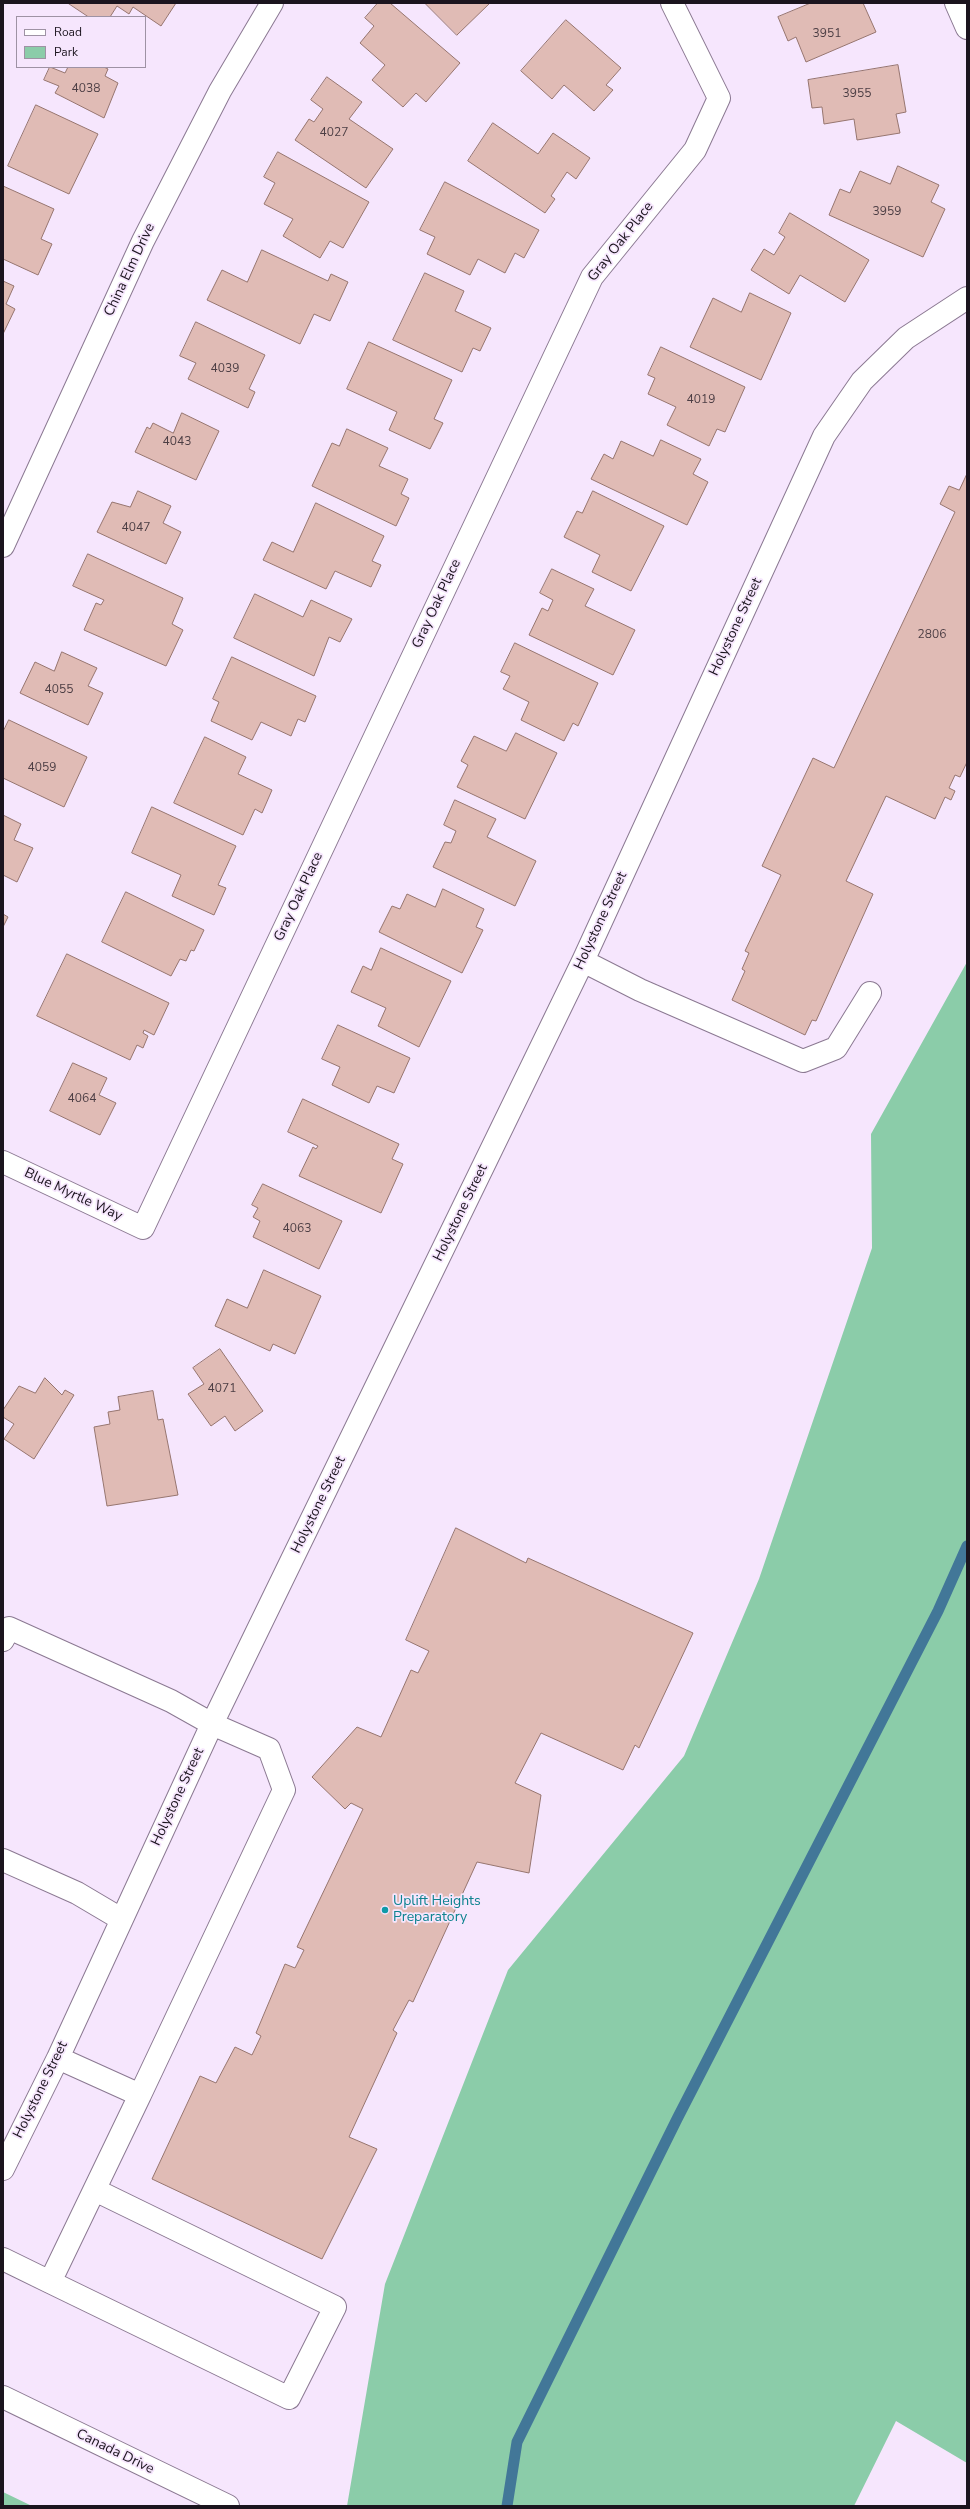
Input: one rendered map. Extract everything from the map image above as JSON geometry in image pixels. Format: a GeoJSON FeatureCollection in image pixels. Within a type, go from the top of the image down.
{"type":"FeatureCollection","features":[{"type":"Feature","properties":{"kind":"street","name":"China Elm Drive"},"geometry":{"type":"LineString","coordinates":[[3,546],[143,241],[220,91],[272,3]]}},
{"type":"Feature","properties":{"kind":"street","name":"Gray Oak Place"},"geometry":{"type":"LineString","coordinates":[[143,1228],[592,277],[695,150],[719,98],[672,3]]}},
{"type":"Feature","properties":{"kind":"street"},"geometry":{"type":"LineString","coordinates":[[956,3],[967,28]]}},
{"type":"Feature","properties":{"kind":"street","name":"Holystone Street"},"geometry":{"type":"LineString","coordinates":[[3,2169],[58,2058],[212,1724],[583,961],[824,436],[868,375],[906,338],[967,298]]}},
{"type":"Feature","properties":{"kind":"street"},"geometry":{"type":"LineString","coordinates":[[583,961],[640,990],[803,1061],[836,1048],[870,993]]}},
{"type":"Feature","properties":{"kind":"street","name":"Blue Myrtle Way"},"geometry":{"type":"LineString","coordinates":[[3,1162],[143,1228]]}},
{"type":"Feature","properties":{"kind":"street"},"geometry":{"type":"LineString","coordinates":[[3,1640],[9,1628],[171,1701],[212,1724],[269,1749],[284,1790],[50,2282]]}},
{"type":"Feature","properties":{"kind":"street"},"geometry":{"type":"LineString","coordinates":[[3,1860],[77,1894],[121,1919]]}},
{"type":"Feature","properties":{"kind":"street"},"geometry":{"type":"LineString","coordinates":[[58,2058],[140,2095]]}},
{"type":"Feature","properties":{"kind":"street"},"geometry":{"type":"LineString","coordinates":[[3,2260],[289,2398],[335,2307],[95,2190]]}},
{"type":"Feature","properties":{"kind":"street","name":"Canada Drive"},"geometry":{"type":"LineString","coordinates":[[3,2397],[228,2506]]}},
{"type":"Feature","properties":{"kind":"green space"},"geometry":{"type":"Polygon","coordinates":[[[967,962],[967,2463],[896,2421],[854,2506],[347,2506],[385,2284],[508,1970],[684,1756],[759,1579],[872,1248],[871,1134],[967,962]]]}},
{"type":"Feature","properties":{"kind":"green space"},"geometry":{"type":"Polygon","coordinates":[[[3,2492],[32,2506],[3,2506],[3,2492]]]}},
{"type":"Feature","properties":{"kind":"building"},"geometry":{"type":"Polygon","coordinates":[[[68,3],[176,3],[161,26],[133,7],[129,14],[117,6],[111,16],[88,16],[68,3]]]}},
{"type":"Feature","properties":{"kind":"building"},"geometry":{"type":"Polygon","coordinates":[[[378,3],[390,3],[460,63],[426,102],[416,93],[403,107],[372,80],[385,65],[360,43],[374,26],[365,18],[378,3]]]}},
{"type":"Feature","properties":{"kind":"building"},"geometry":{"type":"Polygon","coordinates":[[[425,3],[490,3],[457,35],[425,3]]]}},
{"type":"Feature","properties":{"kind":"building"},"geometry":{"type":"Polygon","coordinates":[[[811,3],[863,3],[876,32],[806,62],[796,37],[788,41],[778,17],[811,3]]]}},
{"type":"Feature","properties":{"kind":"building"},"geometry":{"type":"Polygon","coordinates":[[[566,20],[621,68],[606,85],[613,90],[594,111],[564,85],[552,99],[521,71],[566,20]]]}},
{"type":"Feature","properties":{"kind":"building"},"geometry":{"type":"Polygon","coordinates":[[[898,65],[906,112],[896,114],[900,133],[857,140],[854,119],[824,124],[822,107],[812,108],[808,80],[898,65]]]}},
{"type":"Feature","properties":{"kind":"building"},"geometry":{"type":"Polygon","coordinates":[[[50,68],[65,73],[68,68],[106,68],[108,69],[105,76],[118,83],[104,118],[55,93],[59,86],[44,80],[50,68]]]}},
{"type":"Feature","properties":{"kind":"building"},"geometry":{"type":"Polygon","coordinates":[[[327,77],[362,102],[349,119],[393,149],[366,188],[295,140],[309,119],[314,122],[323,109],[311,100],[327,77]]]}},
{"type":"Feature","properties":{"kind":"building"},"geometry":{"type":"Polygon","coordinates":[[[36,105],[98,134],[69,194],[8,166],[36,105]]]}},
{"type":"Feature","properties":{"kind":"building"},"geometry":{"type":"Polygon","coordinates":[[[493,123],[538,154],[553,133],[590,158],[576,179],[567,172],[551,196],[555,199],[545,213],[468,161],[493,123]]]}},
{"type":"Feature","properties":{"kind":"building"},"geometry":{"type":"Polygon","coordinates":[[[278,152],[369,202],[343,248],[330,241],[320,258],[283,236],[293,219],[264,204],[275,183],[264,177],[278,152]]]}},
{"type":"Feature","properties":{"kind":"building"},"geometry":{"type":"Polygon","coordinates":[[[898,166],[939,185],[931,202],[945,209],[923,257],[829,215],[840,189],[850,193],[860,171],[890,184],[898,166]]]}},
{"type":"Feature","properties":{"kind":"building"},"geometry":{"type":"Polygon","coordinates":[[[445,182],[539,230],[524,258],[515,253],[505,273],[478,259],[470,275],[427,254],[435,237],[420,230],[445,182]]]}},
{"type":"Feature","properties":{"kind":"building"},"geometry":{"type":"Polygon","coordinates":[[[3,186],[54,209],[41,239],[52,244],[38,275],[3,259],[3,186]]]}},
{"type":"Feature","properties":{"kind":"building"},"geometry":{"type":"Polygon","coordinates":[[[790,213],[869,260],[845,302],[800,275],[789,294],[751,270],[764,249],[774,255],[785,237],[779,233],[790,213]]]}},
{"type":"Feature","properties":{"kind":"building"},"geometry":{"type":"Polygon","coordinates":[[[262,250],[328,281],[331,274],[348,282],[330,321],[314,314],[300,344],[207,300],[222,270],[247,282],[262,250]]]}},
{"type":"Feature","properties":{"kind":"building"},"geometry":{"type":"Polygon","coordinates":[[[425,273],[464,291],[455,311],[491,328],[480,351],[473,348],[462,372],[393,340],[425,273]]]}},
{"type":"Feature","properties":{"kind":"building"},"geometry":{"type":"Polygon","coordinates":[[[3,281],[14,286],[6,304],[15,309],[3,334],[3,281]]]}},
{"type":"Feature","properties":{"kind":"building"},"geometry":{"type":"Polygon","coordinates":[[[750,293],[791,313],[761,380],[690,347],[713,298],[741,312],[750,293]]]}},
{"type":"Feature","properties":{"kind":"building"},"geometry":{"type":"Polygon","coordinates":[[[196,322],[265,355],[249,389],[255,392],[248,408],[188,379],[196,363],[180,356],[196,322]]]}},
{"type":"Feature","properties":{"kind":"building"},"geometry":{"type":"Polygon","coordinates":[[[369,342],[452,380],[434,419],[443,423],[430,449],[389,430],[397,412],[347,389],[369,342]]]}},
{"type":"Feature","properties":{"kind":"building"},"geometry":{"type":"Polygon","coordinates":[[[661,347],[745,387],[725,432],[717,429],[709,446],[667,425],[676,407],[648,394],[655,378],[648,375],[661,347]]]}},
{"type":"Feature","properties":{"kind":"building"},"geometry":{"type":"Polygon","coordinates":[[[182,413],[219,431],[196,480],[135,452],[147,427],[150,429],[153,423],[173,433],[182,413]]]}},
{"type":"Feature","properties":{"kind":"building"},"geometry":{"type":"Polygon","coordinates":[[[347,429],[388,448],[379,466],[408,479],[401,494],[409,498],[396,526],[312,486],[332,443],[339,446],[347,429]]]}},
{"type":"Feature","properties":{"kind":"building"},"geometry":{"type":"Polygon","coordinates":[[[661,440],[701,459],[693,474],[708,482],[687,525],[591,479],[604,454],[613,459],[621,441],[653,456],[661,440]]]}},
{"type":"Feature","properties":{"kind":"building"},"geometry":{"type":"Polygon","coordinates":[[[967,474],[967,762],[960,777],[955,775],[949,788],[955,791],[951,800],[945,797],[935,819],[886,796],[846,881],[873,894],[816,1021],[812,1020],[805,1035],[732,1000],[745,971],[742,969],[749,953],[745,951],[781,875],[762,866],[813,758],[834,768],[955,512],[940,504],[949,486],[959,490],[967,474]]]}},
{"type":"Feature","properties":{"kind":"building"},"geometry":{"type":"Polygon","coordinates":[[[138,491],[171,506],[163,523],[181,532],[166,564],[97,532],[112,502],[130,507],[138,491]]]}},
{"type":"Feature","properties":{"kind":"building"},"geometry":{"type":"Polygon","coordinates":[[[593,491],[664,526],[631,591],[592,572],[600,555],[564,537],[577,511],[582,513],[593,491]]]}},
{"type":"Feature","properties":{"kind":"building"},"geometry":{"type":"Polygon","coordinates":[[[316,503],[384,536],[372,561],[381,565],[371,587],[335,571],[326,589],[263,560],[272,542],[293,552],[316,503]]]}},
{"type":"Feature","properties":{"kind":"building"},"geometry":{"type":"Polygon","coordinates":[[[88,554],[183,598],[172,624],[183,630],[166,666],[84,630],[96,603],[101,605],[104,600],[73,586],[88,554]]]}},
{"type":"Feature","properties":{"kind":"building"},"geometry":{"type":"Polygon","coordinates":[[[552,569],[594,589],[585,606],[635,630],[613,675],[529,635],[542,608],[548,611],[553,600],[540,593],[552,569]]]}},
{"type":"Feature","properties":{"kind":"building"},"geometry":{"type":"Polygon","coordinates":[[[255,594],[303,617],[311,600],[352,619],[340,642],[329,637],[314,676],[234,638],[255,594]]]}},
{"type":"Feature","properties":{"kind":"building"},"geometry":{"type":"Polygon","coordinates":[[[515,643],[598,683],[578,726],[573,723],[564,741],[521,720],[529,702],[503,689],[510,676],[501,672],[515,643]]]}},
{"type":"Feature","properties":{"kind":"building"},"geometry":{"type":"Polygon","coordinates":[[[62,652],[97,668],[88,686],[103,693],[88,725],[20,693],[35,662],[54,671],[62,652]]]}},
{"type":"Feature","properties":{"kind":"building"},"geometry":{"type":"Polygon","coordinates":[[[232,657],[316,696],[305,722],[298,719],[291,736],[261,722],[252,740],[211,721],[219,702],[213,699],[232,657]]]}},
{"type":"Feature","properties":{"kind":"building"},"geometry":{"type":"Polygon","coordinates":[[[9,720],[87,757],[64,807],[3,778],[3,732],[9,720]]]}},
{"type":"Feature","properties":{"kind":"building"},"geometry":{"type":"Polygon","coordinates":[[[516,733],[557,753],[525,819],[457,787],[468,765],[461,761],[474,736],[506,751],[516,733]]]}},
{"type":"Feature","properties":{"kind":"building"},"geometry":{"type":"Polygon","coordinates":[[[205,737],[246,757],[238,774],[272,790],[262,813],[255,809],[243,835],[174,803],[205,737]]]}},
{"type":"Feature","properties":{"kind":"building"},"geometry":{"type":"Polygon","coordinates":[[[455,800],[496,819],[487,837],[536,861],[515,906],[433,867],[445,842],[451,843],[456,831],[444,825],[455,800]]]}},
{"type":"Feature","properties":{"kind":"building"},"geometry":{"type":"Polygon","coordinates":[[[152,807],[236,846],[218,885],[226,888],[214,915],[172,896],[181,875],[132,853],[152,807]]]}},
{"type":"Feature","properties":{"kind":"building"},"geometry":{"type":"Polygon","coordinates":[[[3,815],[21,824],[14,840],[33,848],[17,882],[3,875],[3,815]]]}},
{"type":"Feature","properties":{"kind":"building"},"geometry":{"type":"Polygon","coordinates":[[[443,889],[484,909],[476,927],[483,930],[462,973],[379,932],[392,906],[400,909],[407,894],[435,907],[443,889]]]}},
{"type":"Feature","properties":{"kind":"building"},"geometry":{"type":"Polygon","coordinates":[[[126,892],[204,930],[194,951],[191,950],[186,961],[180,959],[171,976],[102,942],[126,892]]]}},
{"type":"Feature","properties":{"kind":"building"},"geometry":{"type":"Polygon","coordinates":[[[3,914],[8,917],[3,927],[3,914]]]}},
{"type":"Feature","properties":{"kind":"building"},"geometry":{"type":"Polygon","coordinates":[[[381,948],[451,981],[419,1047],[378,1026],[386,1008],[351,992],[363,966],[371,970],[381,948]]]}},
{"type":"Feature","properties":{"kind":"building"},"geometry":{"type":"Polygon","coordinates":[[[67,954],[169,1003],[154,1035],[144,1030],[143,1033],[148,1036],[143,1048],[137,1045],[130,1060],[37,1016],[67,954]]]}},
{"type":"Feature","properties":{"kind":"building"},"geometry":{"type":"Polygon","coordinates":[[[338,1025],[410,1058],[394,1093],[377,1086],[369,1103],[332,1085],[340,1067],[322,1059],[338,1025]]]}},
{"type":"Feature","properties":{"kind":"building"},"geometry":{"type":"Polygon","coordinates":[[[73,1063],[107,1078],[99,1095],[116,1103],[100,1135],[50,1111],[73,1063]]]}},
{"type":"Feature","properties":{"kind":"building"},"geometry":{"type":"Polygon","coordinates":[[[303,1099],[399,1144],[392,1159],[403,1164],[381,1213],[299,1176],[313,1147],[316,1149],[318,1146],[288,1132],[303,1099]]]}},
{"type":"Feature","properties":{"kind":"building"},"geometry":{"type":"Polygon","coordinates":[[[263,1184],[342,1221],[319,1269],[253,1237],[260,1221],[253,1217],[258,1208],[252,1205],[263,1184]]]}},
{"type":"Feature","properties":{"kind":"building"},"geometry":{"type":"Polygon","coordinates":[[[264,1270],[321,1296],[295,1354],[273,1344],[270,1351],[215,1326],[227,1299],[247,1308],[264,1270]]]}},
{"type":"Feature","properties":{"kind":"building"},"geometry":{"type":"Polygon","coordinates":[[[220,1349],[263,1411],[235,1431],[225,1416],[211,1426],[188,1394],[204,1384],[193,1368],[220,1349]]]}},
{"type":"Feature","properties":{"kind":"building"},"geometry":{"type":"Polygon","coordinates":[[[45,1378],[62,1395],[65,1390],[74,1395],[34,1459],[4,1439],[14,1424],[3,1417],[3,1410],[19,1386],[35,1393],[45,1378]]]}},
{"type":"Feature","properties":{"kind":"building"},"geometry":{"type":"Polygon","coordinates":[[[153,1391],[158,1420],[163,1419],[178,1495],[107,1506],[94,1427],[110,1424],[108,1412],[120,1410],[118,1397],[153,1391]]]}},
{"type":"Feature","properties":{"kind":"building","name":"Uplift Heights Preparatory"},"geometry":{"type":"Polygon","coordinates":[[[456,1528],[526,1563],[528,1558],[693,1633],[639,1748],[635,1745],[623,1770],[541,1733],[515,1783],[541,1795],[529,1873],[477,1862],[413,2002],[409,2000],[393,2030],[397,2033],[349,2137],[377,2149],[322,2259],[152,2179],[200,2076],[216,2083],[235,2047],[252,2055],[261,2036],[256,2033],[285,1964],[295,1968],[304,1950],[297,1947],[363,1809],[351,1803],[345,1809],[312,1777],[357,1727],[381,1737],[411,1670],[418,1673],[429,1651],[406,1640],[456,1528]]]}},
{"type":"Feature","properties":{"kind":"waterway"},"geometry":{"type":"LineString","coordinates":[[507,2506],[517,2442],[677,2119],[938,1611],[967,1546]]}},
{"type":"Feature","properties":{"kind":"place","name":"Uplift Heights Preparatory"},"geometry":{"type":"Point","coordinates":[385,1910]}}]}
